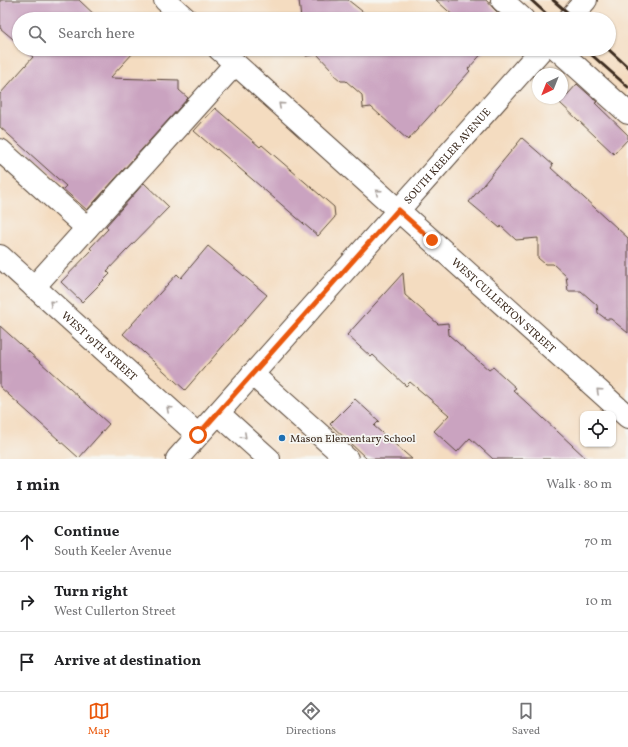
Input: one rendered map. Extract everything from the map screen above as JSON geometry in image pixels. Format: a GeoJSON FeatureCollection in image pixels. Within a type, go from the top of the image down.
{"type":"FeatureCollection","features":[{"type":"Feature","properties":{"kind":"street"},"geometry":{"type":"LineString","coordinates":[[165,0],[178,12]]}},
{"type":"Feature","properties":{"kind":"street"},"geometry":{"type":"LineString","coordinates":[[502,0],[515,12]]}},
{"type":"Feature","properties":{"kind":"street","name":"WEST CULLERTON STREET"},"geometry":{"type":"LineString","coordinates":[[227,56],[628,417]]}},
{"type":"Feature","properties":{"kind":"street","name":"SOUTH KEELER AVENUE"},"geometry":{"type":"LineString","coordinates":[[176,459],[536,56]]}},
{"type":"Feature","properties":{"kind":"street"},"geometry":{"type":"LineString","coordinates":[[565,56],[628,113]]}},
{"type":"Feature","properties":{"kind":"street"},"geometry":{"type":"LineString","coordinates":[[34,287],[236,64]]}},
{"type":"Feature","properties":{"kind":"street"},"geometry":{"type":"LineString","coordinates":[[0,150],[87,228]]}},
{"type":"Feature","properties":{"kind":"street","name":"WEST 19TH STREET"},"geometry":{"type":"LineString","coordinates":[[0,256],[198,435]]}},
{"type":"Feature","properties":{"kind":"street"},"geometry":{"type":"LineString","coordinates":[[252,374],[347,459]]}},
{"type":"Feature","properties":{"kind":"street"},"geometry":{"type":"LineString","coordinates":[[218,412],[269,459]]}},
{"type":"Feature","properties":{"kind":"building"},"geometry":{"type":"Polygon","coordinates":[[[0,0],[79,0],[92,12],[12,12],[12,38],[0,28],[0,0]]]}},
{"type":"Feature","properties":{"kind":"building"},"geometry":{"type":"Polygon","coordinates":[[[299,0],[348,0],[363,12],[300,12],[299,0]]]}},
{"type":"Feature","properties":{"kind":"building"},"geometry":{"type":"Polygon","coordinates":[[[436,0],[486,0],[497,12],[449,12],[436,0]]]}},
{"type":"Feature","properties":{"kind":"building"},"geometry":{"type":"Polygon","coordinates":[[[32,56],[130,56],[110,78],[179,80],[179,90],[188,98],[87,210],[63,189],[66,186],[0,127],[0,94],[33,57],[32,56]]]}},
{"type":"Feature","properties":{"kind":"building"},"geometry":{"type":"Polygon","coordinates":[[[319,56],[480,56],[468,69],[470,71],[408,140],[371,107],[363,108],[362,95],[346,81],[341,81],[333,74],[332,70],[319,56]]]}},
{"type":"Feature","properties":{"kind":"building"},"geometry":{"type":"Polygon","coordinates":[[[577,84],[597,102],[595,103],[628,135],[628,139],[614,154],[561,104],[568,104],[568,94],[577,84]]]}},
{"type":"Feature","properties":{"kind":"building"},"geometry":{"type":"Polygon","coordinates":[[[215,108],[260,147],[262,145],[334,207],[335,217],[318,236],[194,131],[215,108]]]}},
{"type":"Feature","properties":{"kind":"building"},"geometry":{"type":"Polygon","coordinates":[[[522,138],[553,165],[551,168],[628,238],[628,333],[611,319],[606,319],[598,313],[597,305],[581,291],[568,291],[566,276],[553,264],[545,264],[538,258],[538,238],[516,240],[501,226],[500,228],[469,202],[522,138]]]}},
{"type":"Feature","properties":{"kind":"building"},"geometry":{"type":"Polygon","coordinates":[[[144,183],[169,207],[107,271],[110,274],[82,302],[61,282],[92,250],[90,248],[108,229],[106,226],[144,183]]]}},
{"type":"Feature","properties":{"kind":"building"},"geometry":{"type":"Polygon","coordinates":[[[208,246],[267,295],[185,390],[123,334],[177,274],[181,278],[208,246]]]}},
{"type":"Feature","properties":{"kind":"building"},"geometry":{"type":"Polygon","coordinates":[[[403,273],[405,295],[438,324],[448,323],[449,335],[489,370],[493,367],[516,388],[513,390],[587,459],[493,459],[470,438],[457,452],[434,431],[449,415],[410,382],[406,386],[373,355],[371,357],[347,335],[403,273]]]}},
{"type":"Feature","properties":{"kind":"building"},"geometry":{"type":"Polygon","coordinates":[[[0,326],[109,424],[79,458],[0,387],[0,326]]]}},
{"type":"Feature","properties":{"kind":"building"},"geometry":{"type":"Polygon","coordinates":[[[355,399],[379,421],[374,426],[412,459],[367,459],[330,424],[355,399]]]}},
{"type":"Feature","properties":{"kind":"railway"},"geometry":{"type":"LineString","coordinates":[[531,0],[544,12]]}},
{"type":"Feature","properties":{"kind":"railway"},"geometry":{"type":"LineString","coordinates":[[553,0],[567,12]]}},
{"type":"Feature","properties":{"kind":"railway"},"geometry":{"type":"LineString","coordinates":[[593,56],[628,87]]}},
{"type":"Feature","properties":{"kind":"railway"},"geometry":{"type":"LineString","coordinates":[[616,56],[628,67]]}},
{"type":"Feature","properties":{"kind":"place","name":"Mason Elementary School"},"geometry":{"type":"Point","coordinates":[282,438]}},
{"type":"Feature","properties":{"kind":"route"},"geometry":{"type":"LineString","coordinates":[[198,435],[398,210],[432,240]]}}]}
